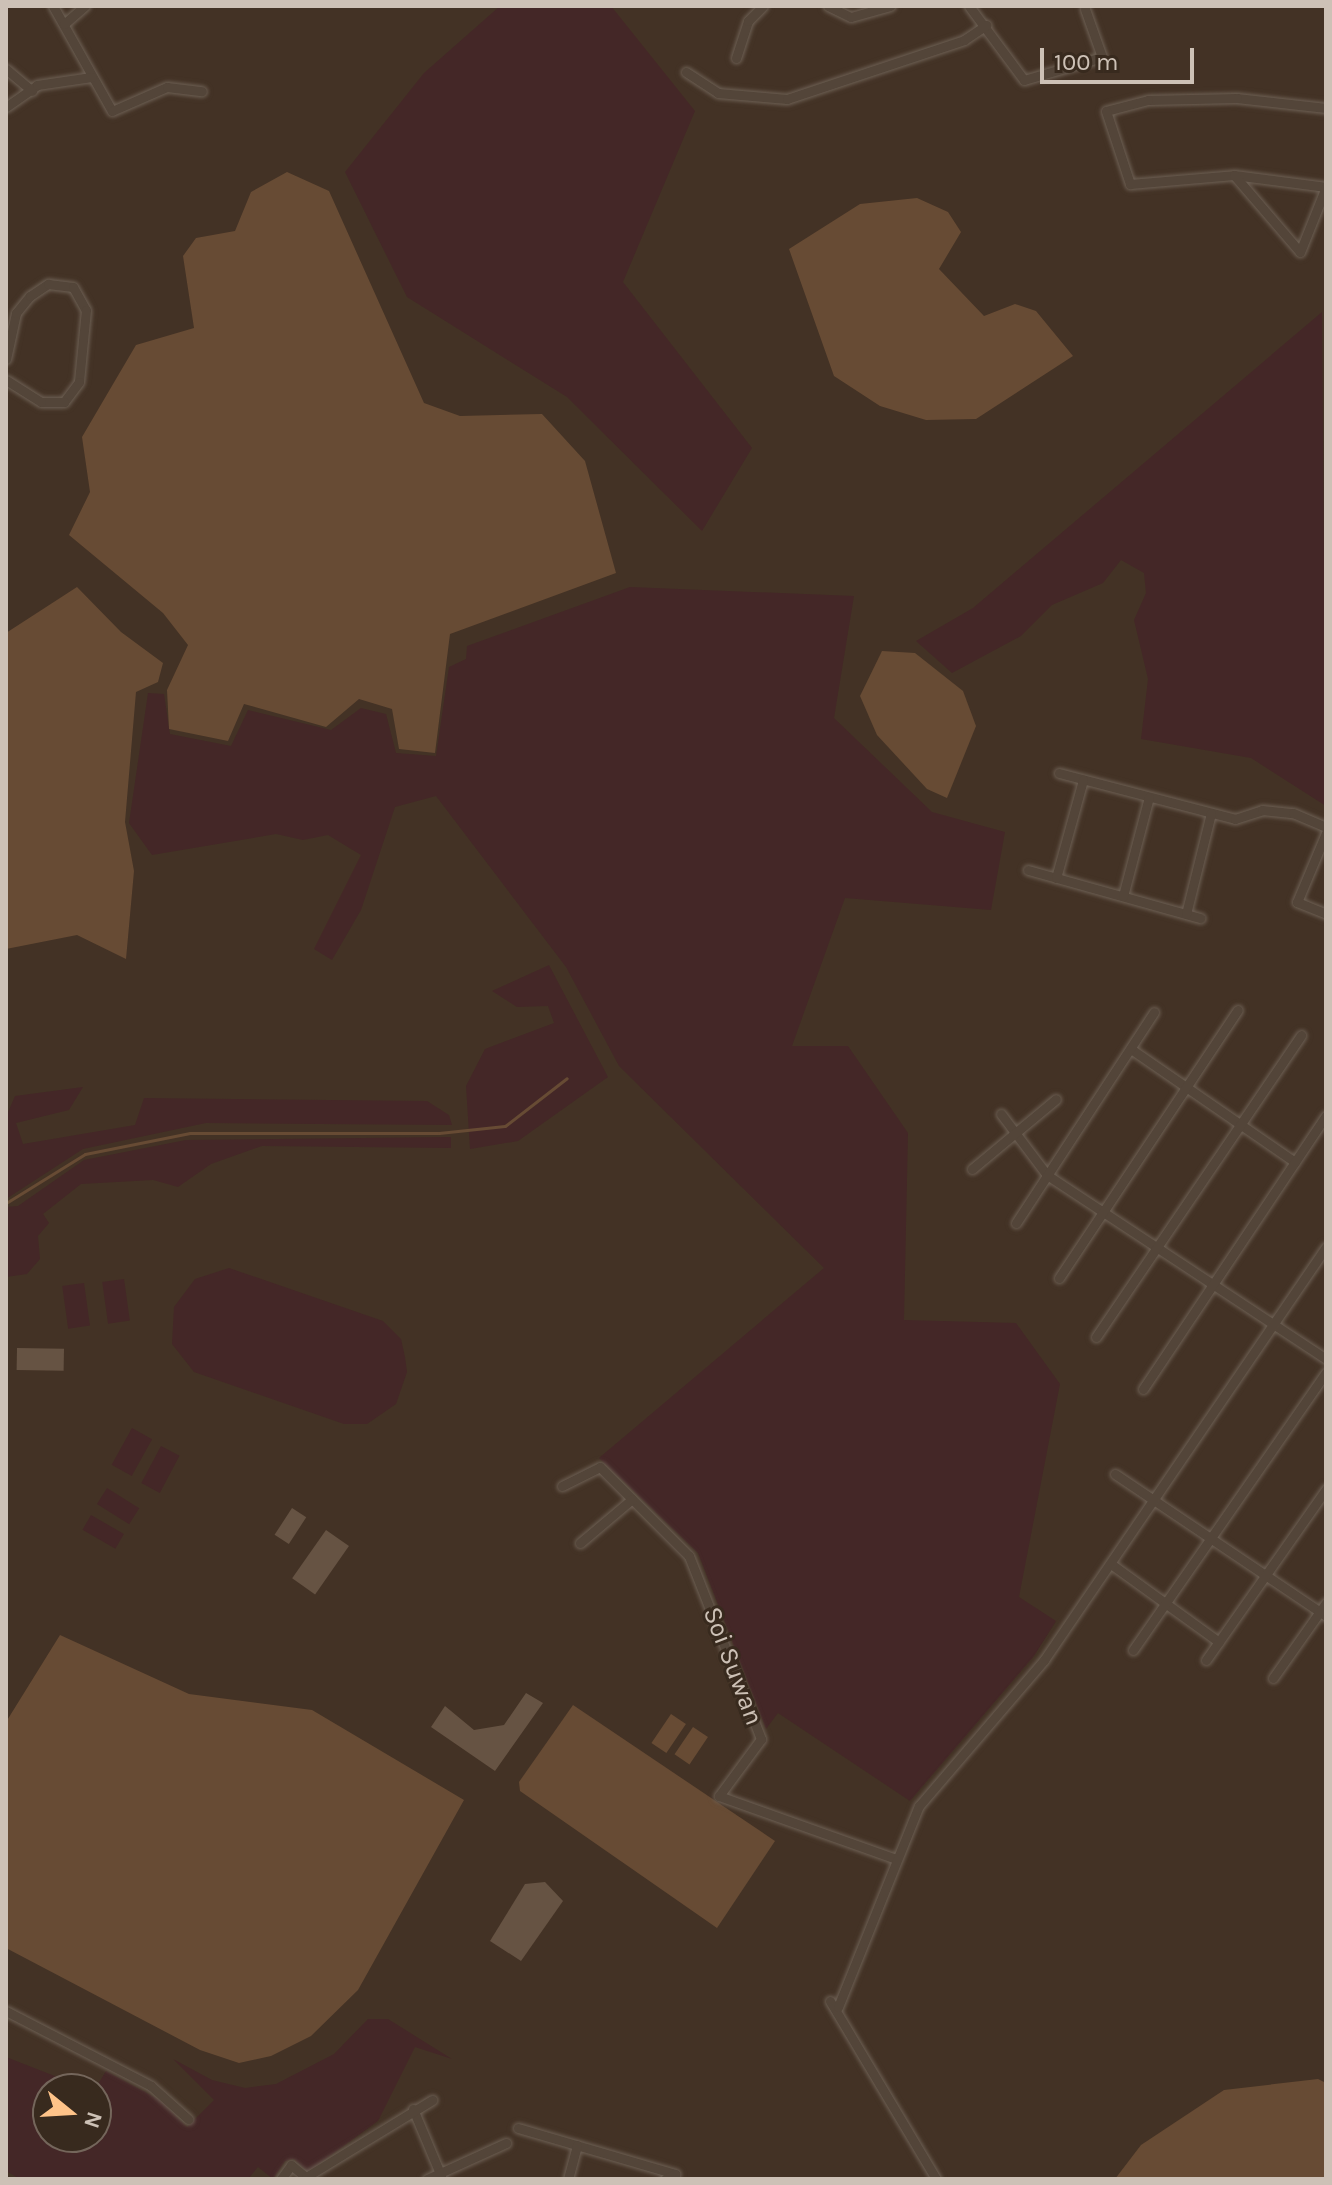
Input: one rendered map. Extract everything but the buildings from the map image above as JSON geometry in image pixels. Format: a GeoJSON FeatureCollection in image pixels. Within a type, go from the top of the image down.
{"type":"FeatureCollection","features":[{"type":"Feature","properties":{"kind":"street"},"geometry":{"type":"LineString","coordinates":[[53,6],[91,77],[115,113],[167,87],[202,91]]}},
{"type":"Feature","properties":{"kind":"street"},"geometry":{"type":"LineString","coordinates":[[64,24],[85,6]]}},
{"type":"Feature","properties":{"kind":"street"},"geometry":{"type":"LineString","coordinates":[[736,58],[748,21],[763,6]]}},
{"type":"Feature","properties":{"kind":"street"},"geometry":{"type":"LineString","coordinates":[[828,6],[851,17],[890,6]]}},
{"type":"Feature","properties":{"kind":"street"},"geometry":{"type":"LineString","coordinates":[[969,6],[1024,80],[1102,57],[1085,9]]}},
{"type":"Feature","properties":{"kind":"street"},"geometry":{"type":"LineString","coordinates":[[686,72],[718,93],[787,99],[964,40],[986,25]]}},
{"type":"Feature","properties":{"kind":"street"},"geometry":{"type":"LineString","coordinates":[[6,69],[32,91]]}},
{"type":"Feature","properties":{"kind":"street"},"geometry":{"type":"LineString","coordinates":[[6,107],[32,91],[91,77]]}},
{"type":"Feature","properties":{"kind":"street"},"geometry":{"type":"LineString","coordinates":[[1234,175],[1300,252],[1326,187],[1234,175],[1130,184],[1106,111],[1148,100],[1237,98],[1326,108]]}},
{"type":"Feature","properties":{"kind":"street"},"geometry":{"type":"LineString","coordinates":[[6,359],[16,313],[30,296],[48,284],[73,287],[86,310],[79,382],[64,402],[41,402],[6,380]]}},
{"type":"Feature","properties":{"kind":"street"},"geometry":{"type":"LineString","coordinates":[[1059,773],[1235,819],[1262,810],[1293,813],[1326,830],[1297,902],[1326,914]]}},
{"type":"Feature","properties":{"kind":"street"},"geometry":{"type":"LineString","coordinates":[[1056,878],[1083,780]]}},
{"type":"Feature","properties":{"kind":"street"},"geometry":{"type":"LineString","coordinates":[[1123,896],[1149,797]]}},
{"type":"Feature","properties":{"kind":"street"},"geometry":{"type":"LineString","coordinates":[[1186,914],[1211,813]]}},
{"type":"Feature","properties":{"kind":"street"},"geometry":{"type":"LineString","coordinates":[[1028,870],[1200,918]]}},
{"type":"Feature","properties":{"kind":"street"},"geometry":{"type":"LineString","coordinates":[[1059,1278],[1238,1010]]}},
{"type":"Feature","properties":{"kind":"street"},"geometry":{"type":"LineString","coordinates":[[1016,1223],[1154,1012]]}},
{"type":"Feature","properties":{"kind":"street"},"geometry":{"type":"LineString","coordinates":[[1096,1337],[1301,1035]]}},
{"type":"Feature","properties":{"kind":"street"},"geometry":{"type":"LineString","coordinates":[[1131,1049],[1295,1162]]}},
{"type":"Feature","properties":{"kind":"street"},"geometry":{"type":"LineString","coordinates":[[972,1169],[1056,1099]]}},
{"type":"Feature","properties":{"kind":"street"},"geometry":{"type":"LineString","coordinates":[[1001,1114],[1047,1175],[1326,1359]]}},
{"type":"Feature","properties":{"kind":"street"},"geometry":{"type":"LineString","coordinates":[[1143,1389],[1326,1116]]}},
{"type":"Feature","properties":{"kind":"street"},"geometry":{"type":"LineString","coordinates":[[936,2179],[834,2004],[919,1806],[1044,1660],[1326,1247]]}},
{"type":"Feature","properties":{"kind":"street"},"geometry":{"type":"LineString","coordinates":[[1133,1650],[1326,1372]]}},
{"type":"Feature","properties":{"kind":"street","name":"Soi Suwan"},"geometry":{"type":"LineString","coordinates":[[562,1486],[596,1465],[689,1556],[761,1739],[719,1796],[896,1859]]}},
{"type":"Feature","properties":{"kind":"street"},"geometry":{"type":"LineString","coordinates":[[1115,1474],[1265,1575],[1324,1610],[1273,1678]]}},
{"type":"Feature","properties":{"kind":"street"},"geometry":{"type":"LineString","coordinates":[[1206,1660],[1326,1489]]}},
{"type":"Feature","properties":{"kind":"street"},"geometry":{"type":"LineString","coordinates":[[580,1543],[632,1499]]}},
{"type":"Feature","properties":{"kind":"street"},"geometry":{"type":"LineString","coordinates":[[1111,1564],[1219,1642]]}},
{"type":"Feature","properties":{"kind":"street"},"geometry":{"type":"LineString","coordinates":[[6,2011],[151,2086],[188,2119]]}},
{"type":"Feature","properties":{"kind":"street"},"geometry":{"type":"LineString","coordinates":[[281,2179],[291,2165],[306,2177],[432,2100]]}},
{"type":"Feature","properties":{"kind":"street"},"geometry":{"type":"LineString","coordinates":[[413,2109],[441,2176]]}},
{"type":"Feature","properties":{"kind":"street"},"geometry":{"type":"LineString","coordinates":[[518,2128],[675,2174],[665,2179]]}},
{"type":"Feature","properties":{"kind":"street"},"geometry":{"type":"LineString","coordinates":[[427,2179],[441,2176],[506,2143]]}},
{"type":"Feature","properties":{"kind":"street"},"geometry":{"type":"LineString","coordinates":[[568,2179],[577,2145]]}},
{"type":"Feature","properties":{"kind":"shaded area"},"geometry":{"type":"Polygon","coordinates":[[[500,6],[611,6],[695,111],[623,282],[752,448],[702,531],[567,397],[407,297],[345,172],[424,73],[500,6]]]}},
{"type":"Feature","properties":{"kind":"shaded area"},"geometry":{"type":"Polygon","coordinates":[[[287,172],[329,191],[424,403],[460,416],[542,414],[585,461],[616,573],[450,634],[435,753],[399,749],[392,709],[359,699],[326,727],[244,704],[228,741],[169,729],[167,690],[188,645],[163,613],[69,535],[90,492],[82,437],[136,345],[194,328],[183,256],[196,238],[235,231],[251,192],[287,172]]]}},
{"type":"Feature","properties":{"kind":"shaded area"},"geometry":{"type":"Polygon","coordinates":[[[917,198],[948,212],[961,232],[939,269],[984,316],[1015,304],[1036,311],[1073,356],[976,419],[926,420],[880,406],[834,376],[789,249],[860,204],[917,198]]]}},
{"type":"Feature","properties":{"kind":"shaded area"},"geometry":{"type":"Polygon","coordinates":[[[1322,312],[1326,806],[1251,758],[1141,739],[1148,679],[1134,620],[1146,593],[1144,573],[1121,560],[1103,583],[1052,605],[1021,636],[952,673],[916,641],[973,608],[1322,312]]]}},
{"type":"Feature","properties":{"kind":"shaded area"},"geometry":{"type":"Polygon","coordinates":[[[77,587],[121,632],[163,663],[158,682],[136,692],[125,822],[134,871],[126,959],[77,935],[6,949],[6,633],[77,587]]]}},
{"type":"Feature","properties":{"kind":"shaded area"},"geometry":{"type":"Polygon","coordinates":[[[630,587],[854,596],[834,718],[932,812],[1005,832],[991,910],[845,898],[792,1046],[848,1046],[908,1133],[904,1320],[1016,1323],[1060,1384],[1019,1597],[1056,1621],[1034,1656],[910,1801],[778,1713],[766,1729],[698,1553],[599,1458],[824,1268],[619,1066],[566,967],[436,796],[395,807],[361,910],[332,960],[314,949],[361,855],[328,835],[303,840],[276,834],[152,855],[129,823],[148,693],[164,694],[170,734],[231,746],[248,710],[331,730],[361,708],[386,714],[396,753],[436,756],[449,667],[466,659],[467,646],[630,587]]]}},
{"type":"Feature","properties":{"kind":"shaded area"},"geometry":{"type":"Polygon","coordinates":[[[882,651],[915,653],[963,691],[976,726],[947,798],[927,789],[877,735],[860,696],[882,651]]]}},
{"type":"Feature","properties":{"kind":"shaded area"},"geometry":{"type":"Polygon","coordinates":[[[549,965],[608,1077],[518,1141],[470,1149],[466,1086],[485,1049],[554,1023],[548,1006],[517,1007],[492,991],[549,965]]]}},
{"type":"Feature","properties":{"kind":"shaded area"},"geometry":{"type":"Polygon","coordinates":[[[83,1087],[69,1110],[16,1123],[23,1144],[135,1125],[144,1098],[427,1101],[449,1115],[452,1125],[206,1123],[83,1149],[6,1199],[6,1117],[15,1096],[83,1087]]]}},
{"type":"Feature","properties":{"kind":"shaded area"},"geometry":{"type":"Polygon","coordinates":[[[451,1137],[451,1148],[262,1146],[211,1164],[178,1187],[153,1180],[81,1184],[43,1214],[49,1223],[38,1236],[40,1259],[27,1274],[6,1277],[6,1207],[18,1206],[84,1160],[186,1140],[451,1137]]]}},
{"type":"Feature","properties":{"kind":"shaded area"},"geometry":{"type":"Polygon","coordinates":[[[229,1268],[383,1321],[401,1339],[405,1357],[407,1372],[396,1404],[367,1424],[344,1424],[194,1372],[172,1344],[174,1307],[195,1279],[229,1268]]]}},
{"type":"Feature","properties":{"kind":"shaded area"},"geometry":{"type":"Polygon","coordinates":[[[124,1279],[130,1321],[108,1324],[102,1282],[124,1279]]]}},
{"type":"Feature","properties":{"kind":"shaded area"},"geometry":{"type":"Polygon","coordinates":[[[84,1283],[90,1326],[68,1329],[62,1286],[84,1283]]]}},
{"type":"Feature","properties":{"kind":"shaded area"},"geometry":{"type":"Polygon","coordinates":[[[132,1428],[152,1439],[132,1476],[112,1465],[132,1428]]]}},
{"type":"Feature","properties":{"kind":"shaded area"},"geometry":{"type":"Polygon","coordinates":[[[161,1446],[180,1456],[160,1493],[141,1483],[161,1446]]]}},
{"type":"Feature","properties":{"kind":"shaded area"},"geometry":{"type":"Polygon","coordinates":[[[107,1488],[139,1508],[129,1524],[97,1504],[107,1488]]]}},
{"type":"Feature","properties":{"kind":"shaded area"},"geometry":{"type":"Polygon","coordinates":[[[91,1515],[124,1534],[115,1549],[82,1530],[91,1515]]]}},
{"type":"Feature","properties":{"kind":"shaded area"},"geometry":{"type":"Polygon","coordinates":[[[60,1635],[189,1694],[312,1710],[464,1800],[358,1990],[311,2036],[271,2056],[239,2063],[200,2050],[6,1948],[6,1722],[60,1635]]]}},
{"type":"Feature","properties":{"kind":"shaded area"},"geometry":{"type":"Polygon","coordinates":[[[573,1705],[775,1841],[717,1928],[520,1791],[519,1782],[573,1705]]]}},
{"type":"Feature","properties":{"kind":"shaded area"},"geometry":{"type":"Polygon","coordinates":[[[671,1714],[686,1724],[666,1753],[651,1743],[671,1714]]]}},
{"type":"Feature","properties":{"kind":"shaded area"},"geometry":{"type":"Polygon","coordinates":[[[693,1727],[708,1737],[689,1764],[675,1754],[693,1727]]]}},
{"type":"Feature","properties":{"kind":"shaded area"},"geometry":{"type":"Polygon","coordinates":[[[368,2019],[388,2019],[452,2059],[415,2047],[378,2121],[308,2172],[294,2159],[285,2161],[273,2179],[258,2167],[248,2179],[20,2179],[6,2171],[6,2057],[47,2073],[32,2073],[32,2153],[112,2153],[112,2074],[160,2100],[187,2127],[214,2100],[173,2059],[212,2080],[245,2088],[276,2084],[334,2054],[368,2019]]]}},
{"type":"Feature","properties":{"kind":"shaded area"},"geometry":{"type":"Polygon","coordinates":[[[1318,2079],[1326,2083],[1326,2179],[1115,2179],[1141,2145],[1224,2090],[1318,2079]]]}},
{"type":"Feature","properties":{"kind":"waterway"},"geometry":{"type":"LineString","coordinates":[[6,1203],[85,1154],[190,1133],[439,1133],[505,1126],[567,1078]]}}]}
